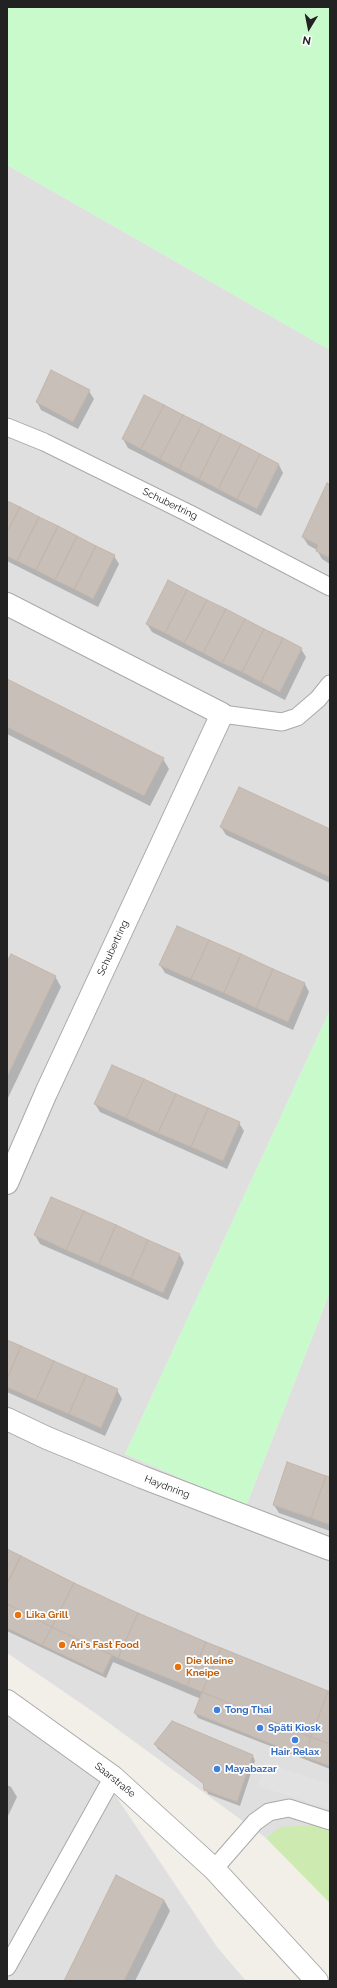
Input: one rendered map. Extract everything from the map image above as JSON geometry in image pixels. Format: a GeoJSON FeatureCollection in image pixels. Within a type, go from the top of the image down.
{"type":"FeatureCollection","features":[{"type":"Feature","properties":{"kind":"street"},"geometry":{"type":"LineString","coordinates":[[7,604],[222,714]]}},
{"type":"Feature","properties":{"kind":"street","name":"Schubertring"},"geometry":{"type":"LineString","coordinates":[[7,1183],[46,1093],[222,714]]}},
{"type":"Feature","properties":{"kind":"street","name":"Haydnring"},"geometry":{"type":"LineString","coordinates":[[7,1419],[47,1438],[142,1477],[330,1549]]}},
{"type":"Feature","properties":{"kind":"street","name":"Saarstraße"},"geometry":{"type":"LineString","coordinates":[[7,1701],[114,1777],[214,1869],[317,1981]]}},
{"type":"Feature","properties":{"kind":"lane","name":"Schubertring"},"geometry":{"type":"LineString","coordinates":[[7,427],[44,442],[175,506],[330,587]]}},
{"type":"Feature","properties":{"kind":"lane"},"geometry":{"type":"LineString","coordinates":[[222,714],[282,722],[297,717],[318,699],[330,684]]}},
{"type":"Feature","properties":{"kind":"lane"},"geometry":{"type":"LineString","coordinates":[[7,1967],[114,1777]]}},
{"type":"Feature","properties":{"kind":"lane"},"geometry":{"type":"LineString","coordinates":[[214,1869],[255,1822],[269,1812],[289,1808],[330,1821]]}},
{"type":"Feature","properties":{"kind":"shaded area"},"geometry":{"type":"Polygon","coordinates":[[[7,165],[330,350],[330,1010],[125,1454],[246,1506],[330,1292],[330,1903],[266,1838],[98,1715],[7,1653],[7,165]]]}},
{"type":"Feature","properties":{"kind":"shaded area"},"geometry":{"type":"Polygon","coordinates":[[[7,1710],[99,1771],[217,1947],[246,1981],[7,1981],[7,1710]]]}},
{"type":"Feature","properties":{"kind":"shaded area"},"geometry":{"type":"Polygon","coordinates":[[[266,1763],[330,1784],[330,1809],[258,1786],[266,1763]]]}},
{"type":"Feature","properties":{"kind":"green space"},"geometry":{"type":"Polygon","coordinates":[[[7,7],[330,7],[330,350],[7,165],[7,7]]]}},
{"type":"Feature","properties":{"kind":"green space"},"geometry":{"type":"Polygon","coordinates":[[[330,1010],[330,1292],[246,1506],[125,1454],[330,1010]]]}},
{"type":"Feature","properties":{"kind":"green space"},"geometry":{"type":"Polygon","coordinates":[[[313,1825],[330,1831],[330,1903],[266,1838],[280,1827],[313,1825]]]}},
{"type":"Feature","properties":{"kind":"building"},"geometry":{"type":"Polygon","coordinates":[[[51,370],[90,390],[73,422],[36,402],[51,370]]]}},
{"type":"Feature","properties":{"kind":"building"},"geometry":{"type":"Polygon","coordinates":[[[144,395],[164,405],[141,449],[122,439],[144,395]]]}},
{"type":"Feature","properties":{"kind":"building"},"geometry":{"type":"Polygon","coordinates":[[[164,405],[183,415],[160,459],[141,449],[164,405]]]}},
{"type":"Feature","properties":{"kind":"building"},"geometry":{"type":"Polygon","coordinates":[[[183,415],[202,424],[179,469],[160,459],[183,415]]]}},
{"type":"Feature","properties":{"kind":"building"},"geometry":{"type":"Polygon","coordinates":[[[202,424],[221,434],[199,479],[179,469],[202,424]]]}},
{"type":"Feature","properties":{"kind":"building"},"geometry":{"type":"Polygon","coordinates":[[[221,434],[241,444],[218,489],[199,479],[221,434]]]}},
{"type":"Feature","properties":{"kind":"building"},"geometry":{"type":"Polygon","coordinates":[[[241,444],[260,454],[237,499],[218,489],[241,444]]]}},
{"type":"Feature","properties":{"kind":"building"},"geometry":{"type":"Polygon","coordinates":[[[260,454],[279,464],[257,509],[237,499],[260,454]]]}},
{"type":"Feature","properties":{"kind":"building"},"geometry":{"type":"Polygon","coordinates":[[[327,483],[330,485],[330,553],[328,557],[316,551],[318,545],[302,537],[327,483]]]}},
{"type":"Feature","properties":{"kind":"building"},"geometry":{"type":"Polygon","coordinates":[[[7,501],[20,507],[7,532],[7,501]]]}},
{"type":"Feature","properties":{"kind":"building"},"geometry":{"type":"Polygon","coordinates":[[[20,507],[39,517],[17,561],[7,556],[7,532],[20,507]]]}},
{"type":"Feature","properties":{"kind":"building"},"geometry":{"type":"Polygon","coordinates":[[[39,517],[58,526],[36,570],[17,561],[39,517]]]}},
{"type":"Feature","properties":{"kind":"building"},"geometry":{"type":"Polygon","coordinates":[[[58,526],[77,536],[55,580],[36,570],[58,526]]]}},
{"type":"Feature","properties":{"kind":"building"},"geometry":{"type":"Polygon","coordinates":[[[77,536],[96,546],[74,589],[55,580],[77,536]]]}},
{"type":"Feature","properties":{"kind":"building"},"geometry":{"type":"Polygon","coordinates":[[[96,546],[115,555],[93,599],[74,589],[96,546]]]}},
{"type":"Feature","properties":{"kind":"building"},"geometry":{"type":"Polygon","coordinates":[[[168,580],[187,590],[165,633],[146,624],[168,580]]]}},
{"type":"Feature","properties":{"kind":"building"},"geometry":{"type":"Polygon","coordinates":[[[187,590],[207,600],[184,643],[165,633],[187,590]]]}},
{"type":"Feature","properties":{"kind":"building"},"geometry":{"type":"Polygon","coordinates":[[[207,600],[226,609],[203,653],[184,643],[207,600]]]}},
{"type":"Feature","properties":{"kind":"building"},"geometry":{"type":"Polygon","coordinates":[[[226,609],[245,619],[222,663],[203,653],[226,609]]]}},
{"type":"Feature","properties":{"kind":"building"},"geometry":{"type":"Polygon","coordinates":[[[245,619],[264,629],[242,672],[222,663],[245,619]]]}},
{"type":"Feature","properties":{"kind":"building"},"geometry":{"type":"Polygon","coordinates":[[[264,629],[283,638],[261,682],[242,672],[264,629]]]}},
{"type":"Feature","properties":{"kind":"building"},"geometry":{"type":"Polygon","coordinates":[[[283,638],[302,648],[280,692],[261,682],[283,638]]]}},
{"type":"Feature","properties":{"kind":"building"},"geometry":{"type":"Polygon","coordinates":[[[7,679],[164,758],[144,796],[7,727],[7,679]]]}},
{"type":"Feature","properties":{"kind":"building"},"geometry":{"type":"Polygon","coordinates":[[[239,787],[330,829],[330,877],[220,827],[239,787]]]}},
{"type":"Feature","properties":{"kind":"building"},"geometry":{"type":"Polygon","coordinates":[[[177,926],[209,940],[191,979],[159,965],[177,926]]]}},
{"type":"Feature","properties":{"kind":"building"},"geometry":{"type":"Polygon","coordinates":[[[209,940],[241,954],[224,993],[191,979],[209,940]]]}},
{"type":"Feature","properties":{"kind":"building"},"geometry":{"type":"Polygon","coordinates":[[[11,954],[56,976],[7,1077],[7,962],[11,954]]]}},
{"type":"Feature","properties":{"kind":"building"},"geometry":{"type":"Polygon","coordinates":[[[241,954],[273,969],[256,1008],[224,993],[241,954]]]}},
{"type":"Feature","properties":{"kind":"building"},"geometry":{"type":"Polygon","coordinates":[[[273,969],[305,983],[288,1022],[256,1008],[273,969]]]}},
{"type":"Feature","properties":{"kind":"building"},"geometry":{"type":"Polygon","coordinates":[[[112,1065],[144,1079],[126,1118],[94,1104],[112,1065]]]}},
{"type":"Feature","properties":{"kind":"building"},"geometry":{"type":"Polygon","coordinates":[[[144,1079],[176,1094],[158,1133],[126,1118],[144,1079]]]}},
{"type":"Feature","properties":{"kind":"building"},"geometry":{"type":"Polygon","coordinates":[[[176,1094],[208,1108],[191,1147],[158,1133],[176,1094]]]}},
{"type":"Feature","properties":{"kind":"building"},"geometry":{"type":"Polygon","coordinates":[[[208,1108],[240,1122],[223,1161],[191,1147],[208,1108]]]}},
{"type":"Feature","properties":{"kind":"building"},"geometry":{"type":"Polygon","coordinates":[[[51,1197],[84,1211],[66,1250],[34,1235],[51,1197]]]}},
{"type":"Feature","properties":{"kind":"building"},"geometry":{"type":"Polygon","coordinates":[[[84,1211],[116,1225],[99,1264],[66,1250],[84,1211]]]}},
{"type":"Feature","properties":{"kind":"building"},"geometry":{"type":"Polygon","coordinates":[[[116,1225],[148,1240],[131,1278],[99,1264],[116,1225]]]}},
{"type":"Feature","properties":{"kind":"building"},"geometry":{"type":"Polygon","coordinates":[[[148,1240],[180,1254],[163,1293],[131,1278],[148,1240]]]}},
{"type":"Feature","properties":{"kind":"building"},"geometry":{"type":"Polygon","coordinates":[[[7,1340],[21,1346],[7,1379],[7,1340]]]}},
{"type":"Feature","properties":{"kind":"building"},"geometry":{"type":"Polygon","coordinates":[[[21,1346],[54,1361],[36,1400],[7,1387],[7,1379],[21,1346]]]}},
{"type":"Feature","properties":{"kind":"building"},"geometry":{"type":"Polygon","coordinates":[[[54,1361],[86,1375],[69,1414],[36,1400],[54,1361]]]}},
{"type":"Feature","properties":{"kind":"building"},"geometry":{"type":"Polygon","coordinates":[[[86,1375],[118,1389],[101,1428],[69,1414],[86,1375]]]}},
{"type":"Feature","properties":{"kind":"building"},"geometry":{"type":"Polygon","coordinates":[[[287,1462],[326,1476],[311,1518],[273,1505],[287,1462]]]}},
{"type":"Feature","properties":{"kind":"building"},"geometry":{"type":"Polygon","coordinates":[[[326,1476],[330,1477],[330,1525],[311,1518],[326,1476]]]}},
{"type":"Feature","properties":{"kind":"building"},"geometry":{"type":"Polygon","coordinates":[[[7,1549],[21,1556],[7,1584],[7,1549]]]}},
{"type":"Feature","properties":{"kind":"building"},"geometry":{"type":"Polygon","coordinates":[[[21,1556],[74,1583],[52,1627],[7,1604],[7,1584],[21,1556]]]}},
{"type":"Feature","properties":{"kind":"building"},"geometry":{"type":"Polygon","coordinates":[[[74,1583],[138,1613],[118,1658],[52,1627],[74,1583]]]}},
{"type":"Feature","properties":{"kind":"building","name":"Lika Grill"},"geometry":{"type":"Polygon","coordinates":[[[7,1604],[52,1627],[42,1645],[7,1628],[7,1604]]]}},
{"type":"Feature","properties":{"kind":"building"},"geometry":{"type":"Polygon","coordinates":[[[138,1613],[206,1642],[187,1686],[118,1658],[138,1613]]]}},
{"type":"Feature","properties":{"kind":"building"},"geometry":{"type":"Polygon","coordinates":[[[52,1627],[112,1655],[103,1674],[42,1645],[52,1627]]]}},
{"type":"Feature","properties":{"kind":"building"},"geometry":{"type":"Polygon","coordinates":[[[206,1642],[221,1648],[202,1692],[187,1686],[206,1642]]]}},
{"type":"Feature","properties":{"kind":"building"},"geometry":{"type":"Polygon","coordinates":[[[221,1648],[328,1691],[311,1737],[202,1692],[221,1648]]]}},
{"type":"Feature","properties":{"kind":"building"},"geometry":{"type":"Polygon","coordinates":[[[328,1691],[330,1692],[330,1744],[311,1737],[328,1691]]]}},
{"type":"Feature","properties":{"kind":"building"},"geometry":{"type":"Polygon","coordinates":[[[202,1692],[311,1737],[304,1757],[194,1713],[202,1692]]]}},
{"type":"Feature","properties":{"kind":"building","name":"Mayabazar"},"geometry":{"type":"Polygon","coordinates":[[[172,1721],[253,1755],[237,1802],[204,1790],[203,1783],[154,1744],[172,1721]]]}},
{"type":"Feature","properties":{"kind":"building"},"geometry":{"type":"Polygon","coordinates":[[[311,1737],[330,1744],[330,1766],[304,1757],[311,1737]]]}},
{"type":"Feature","properties":{"kind":"building"},"geometry":{"type":"Polygon","coordinates":[[[116,1875],[164,1900],[124,1981],[64,1981],[116,1875]]]}},
{"type":"Feature","properties":{"kind":"place","name":"Lika Grill"},"geometry":{"type":"Point","coordinates":[18,1615]}},
{"type":"Feature","properties":{"kind":"place","name":"Ari's Fast Food"},"geometry":{"type":"Point","coordinates":[62,1645]}},
{"type":"Feature","properties":{"kind":"place","name":"Die kleine Kneipe"},"geometry":{"type":"Point","coordinates":[178,1667]}},
{"type":"Feature","properties":{"kind":"place","name":"Tong Thai"},"geometry":{"type":"Point","coordinates":[217,1710]}},
{"type":"Feature","properties":{"kind":"place","name":"Späti Kiosk"},"geometry":{"type":"Point","coordinates":[260,1728]}},
{"type":"Feature","properties":{"kind":"place","name":"Hair Relax"},"geometry":{"type":"Point","coordinates":[295,1740]}},
{"type":"Feature","properties":{"kind":"place","name":"Mayabazar"},"geometry":{"type":"Point","coordinates":[217,1769]}}]}
